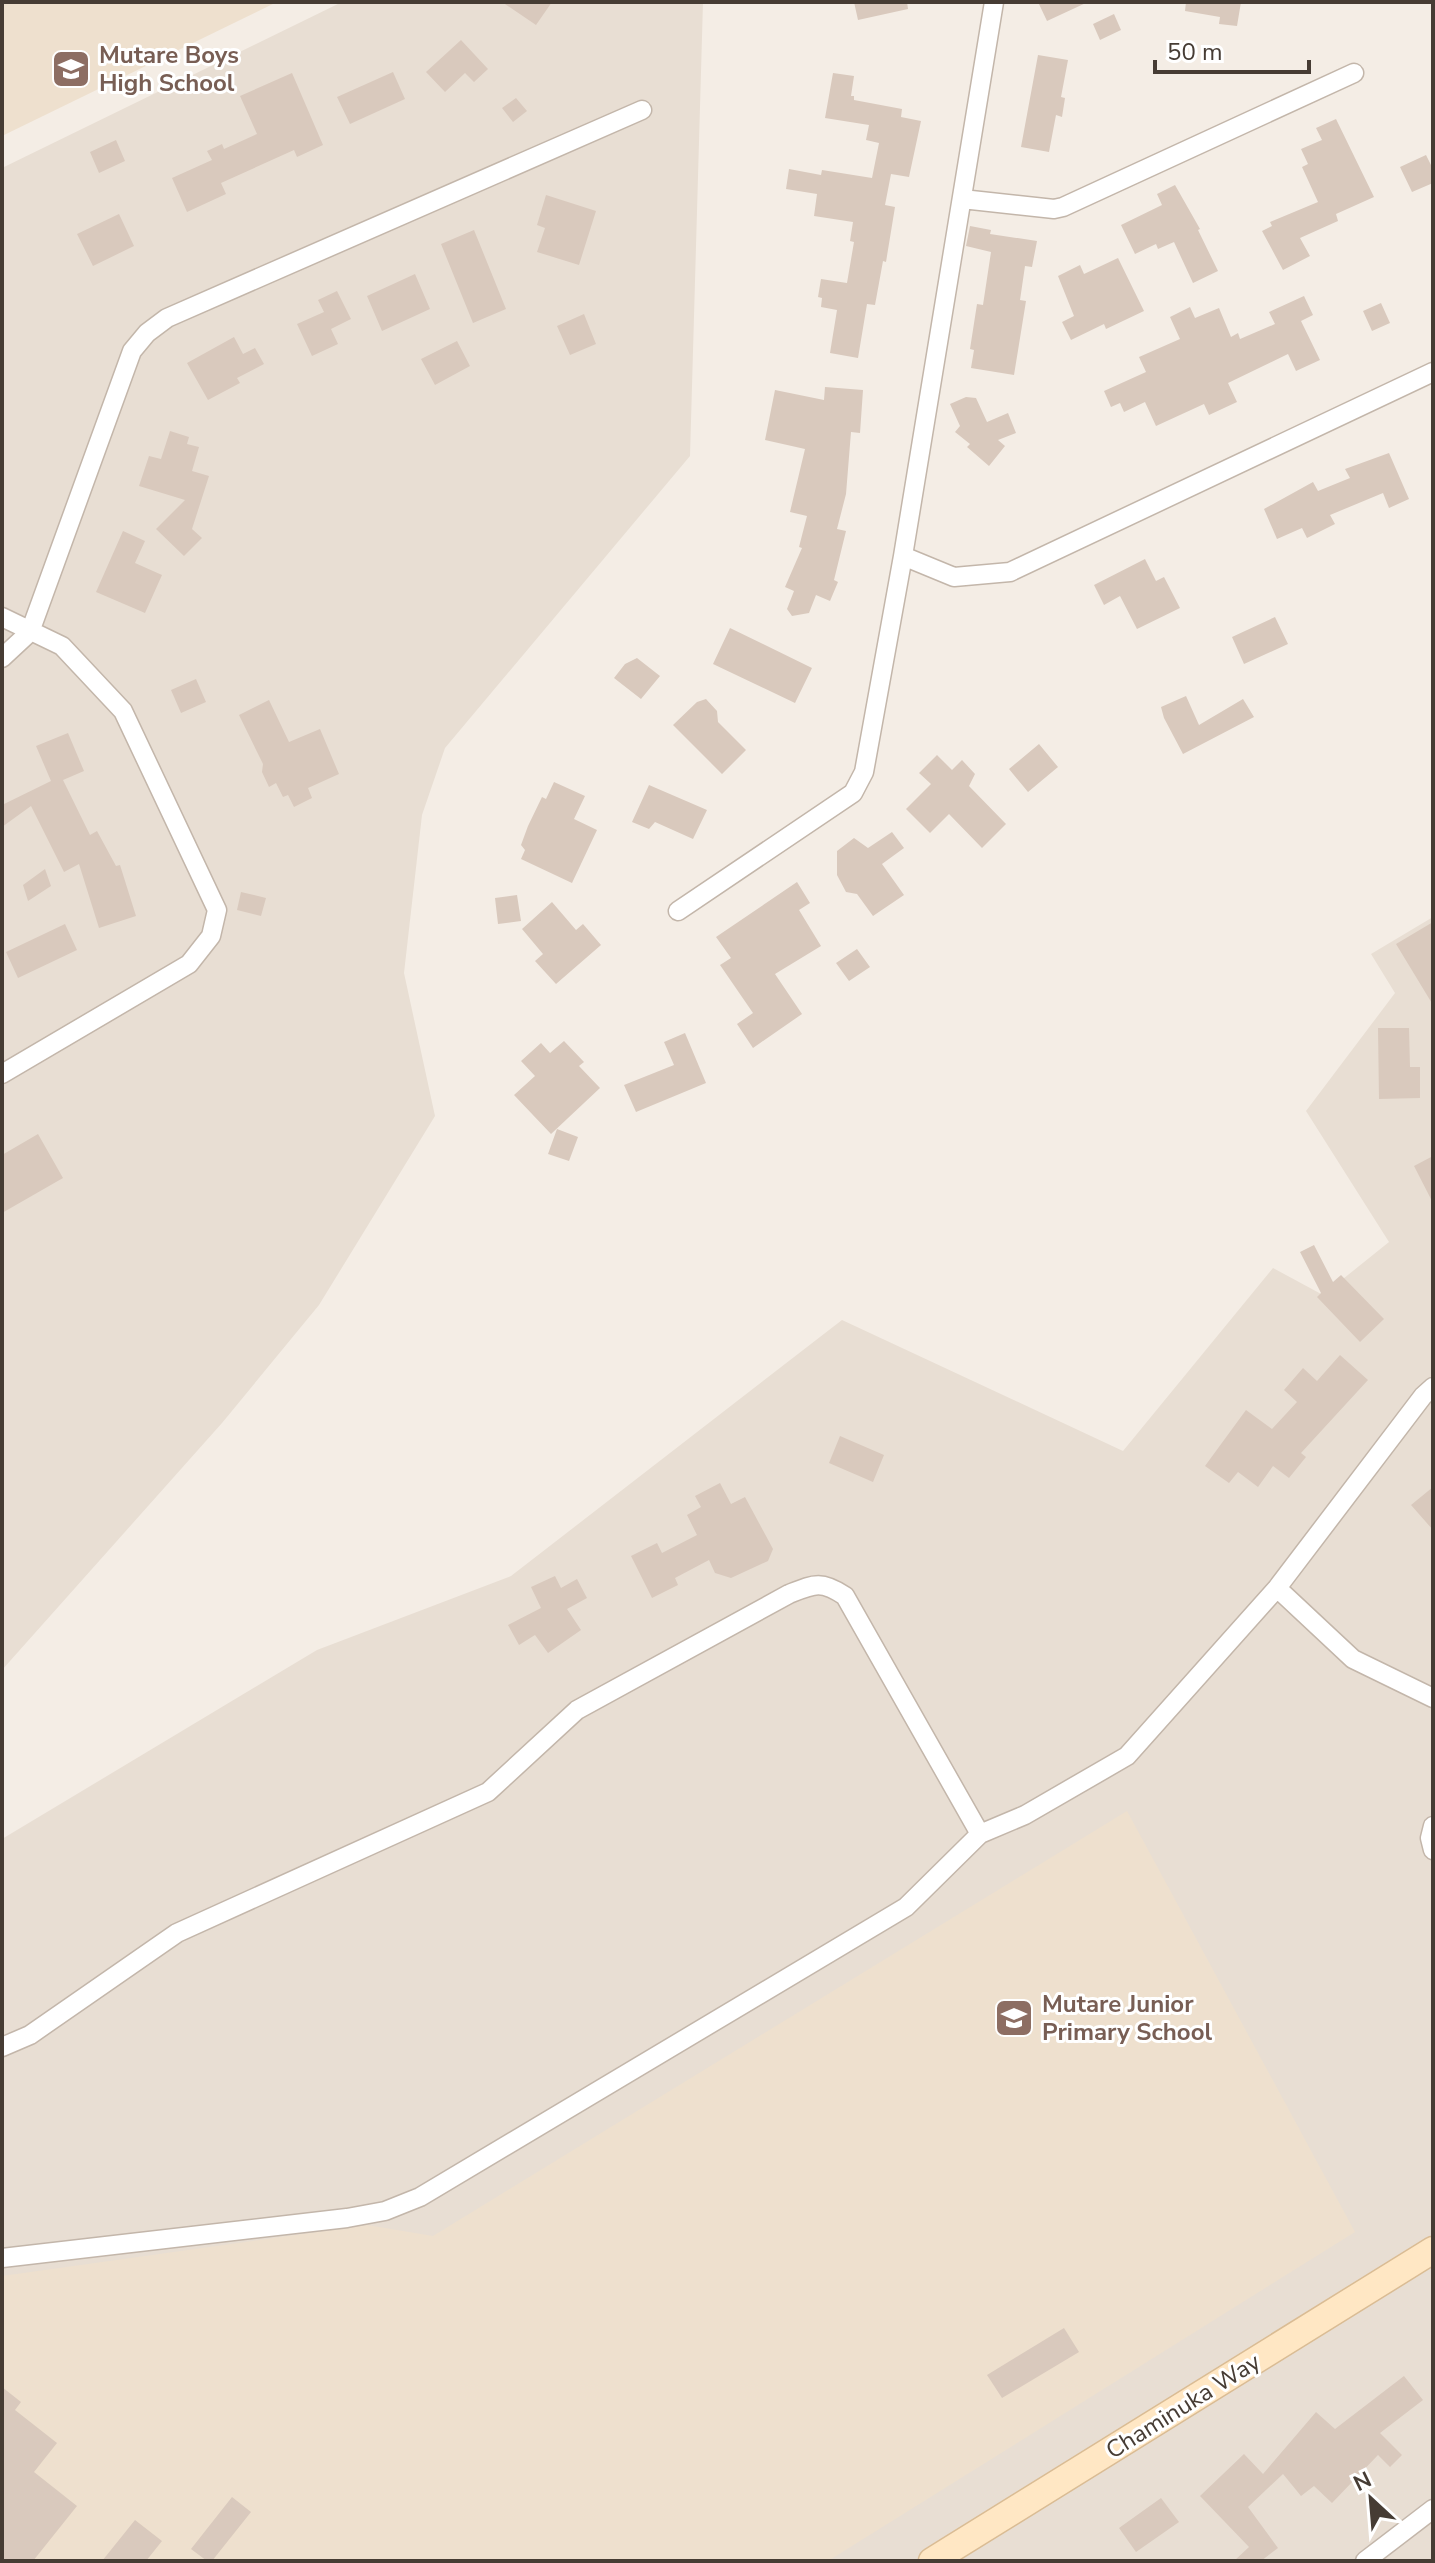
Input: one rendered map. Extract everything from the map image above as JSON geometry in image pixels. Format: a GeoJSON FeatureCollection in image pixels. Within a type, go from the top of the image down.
{"type":"FeatureCollection","features":[{"type":"Feature","properties":{"kind":"street"},"geometry":{"type":"LineString","coordinates":[[678,911],[853,793],[864,772],[903,556],[994,2]]}},
{"type":"Feature","properties":{"kind":"street"},"geometry":{"type":"LineString","coordinates":[[962,199],[1054,209],[1063,207],[1354,73]]}},
{"type":"Feature","properties":{"kind":"street"},"geometry":{"type":"LineString","coordinates":[[2,658],[30,632],[132,351],[147,333],[167,318],[642,110]]}},
{"type":"Feature","properties":{"kind":"street"},"geometry":{"type":"LineString","coordinates":[[903,556],[954,577],[1010,572],[1433,372]]}},
{"type":"Feature","properties":{"kind":"street"},"geometry":{"type":"LineString","coordinates":[[2,617],[62,646],[123,711],[217,910],[211,936],[189,964],[2,1074]]}},
{"type":"Feature","properties":{"kind":"street"},"geometry":{"type":"LineString","coordinates":[[2,2258],[385,2211],[420,2197],[906,1907],[980,1834],[1025,1815],[1127,1756],[1277,1588],[1433,1387]]}},
{"type":"Feature","properties":{"kind":"street"},"geometry":{"type":"LineString","coordinates":[[2,2047],[30,2035],[177,1933],[488,1792],[577,1710],[789,1594],[814,1584],[830,1586],[845,1596],[980,1834]]}},
{"type":"Feature","properties":{"kind":"street"},"geometry":{"type":"LineString","coordinates":[[1277,1588],[1353,1659],[1433,1698]]}},
{"type":"Feature","properties":{"kind":"street"},"geometry":{"type":"LineString","coordinates":[[1433,1826],[1430,1838],[1433,1850]]}},
{"type":"Feature","properties":{"kind":"street","name":"Chaminuka Way"},"geometry":{"type":"LineString","coordinates":[[932,2561],[1433,2250]]}},
{"type":"Feature","properties":{"kind":"street"},"geometry":{"type":"LineString","coordinates":[[1365,2561],[1433,2509]]}},
{"type":"Feature","properties":{"kind":"shaded area","name":"Mutare Boys High School"},"geometry":{"type":"Polygon","coordinates":[[[2,2],[277,2],[2,136],[2,2]]]}},
{"type":"Feature","properties":{"kind":"shaded area"},"geometry":{"type":"Polygon","coordinates":[[[342,2],[703,2],[690,456],[445,748],[422,815],[404,973],[435,1116],[319,1305],[222,1423],[2,1670],[2,168],[342,2]]]}},
{"type":"Feature","properties":{"kind":"shaded area"},"geometry":{"type":"Polygon","coordinates":[[[1433,917],[1433,2561],[2,2561],[2,1839],[317,1650],[511,1576],[842,1320],[1123,1451],[1273,1268],[1323,1295],[1389,1242],[1306,1111],[1395,993],[1371,954],[1433,917]]]}},
{"type":"Feature","properties":{"kind":"shaded area","name":"Mutare Junior Primary School"},"geometry":{"type":"Polygon","coordinates":[[[1127,1811],[1355,2232],[828,2561],[2,2561],[2,2276],[367,2225],[433,2236],[1127,1811]]]}},
{"type":"Feature","properties":{"kind":"building"},"geometry":{"type":"Polygon","coordinates":[[[502,2],[552,2],[536,25],[502,2]]]}},
{"type":"Feature","properties":{"kind":"building"},"geometry":{"type":"Polygon","coordinates":[[[854,2],[907,2],[908,9],[858,20],[854,2]]]}},
{"type":"Feature","properties":{"kind":"building"},"geometry":{"type":"Polygon","coordinates":[[[1038,2],[1088,2],[1047,21],[1038,2]]]}},
{"type":"Feature","properties":{"kind":"building"},"geometry":{"type":"Polygon","coordinates":[[[1186,2],[1241,2],[1237,26],[1219,24],[1220,17],[1185,11],[1186,2]]]}},
{"type":"Feature","properties":{"kind":"building"},"geometry":{"type":"Polygon","coordinates":[[[1114,14],[1121,30],[1100,40],[1093,24],[1114,14]]]}},
{"type":"Feature","properties":{"kind":"building"},"geometry":{"type":"Polygon","coordinates":[[[461,40],[488,69],[474,82],[465,73],[445,92],[426,72],[461,40]]]}},
{"type":"Feature","properties":{"kind":"building"},"geometry":{"type":"Polygon","coordinates":[[[1038,55],[1068,60],[1061,97],[1065,98],[1062,117],[1056,115],[1049,152],[1021,147],[1038,55]]]}},
{"type":"Feature","properties":{"kind":"building"},"geometry":{"type":"Polygon","coordinates":[[[393,72],[405,99],[350,124],[337,97],[393,72]]]}},
{"type":"Feature","properties":{"kind":"building"},"geometry":{"type":"Polygon","coordinates":[[[292,73],[323,145],[297,157],[294,150],[221,183],[226,194],[187,212],[172,178],[212,160],[207,151],[222,144],[224,149],[257,134],[240,96],[292,73]]]}},
{"type":"Feature","properties":{"kind":"building"},"geometry":{"type":"Polygon","coordinates":[[[833,73],[854,76],[851,96],[854,100],[902,109],[901,117],[921,121],[909,177],[891,174],[885,205],[895,207],[886,262],[883,261],[875,305],[867,304],[858,358],[830,353],[837,310],[821,307],[822,298],[818,297],[821,279],[847,283],[854,242],[850,241],[853,222],[814,216],[817,194],[786,189],[789,169],[821,175],[822,170],[872,178],[879,143],[866,140],[869,125],[825,118],[833,73]]]}},
{"type":"Feature","properties":{"kind":"building"},"geometry":{"type":"Polygon","coordinates":[[[516,98],[527,111],[513,122],[502,108],[516,98]]]}},
{"type":"Feature","properties":{"kind":"building"},"geometry":{"type":"Polygon","coordinates":[[[1336,119],[1374,197],[1336,214],[1338,221],[1300,238],[1310,256],[1283,270],[1262,231],[1272,226],[1270,222],[1318,202],[1302,167],[1308,164],[1301,149],[1322,140],[1316,128],[1336,119]]]}},
{"type":"Feature","properties":{"kind":"building"},"geometry":{"type":"Polygon","coordinates":[[[116,140],[125,161],[99,173],[90,152],[116,140]]]}},
{"type":"Feature","properties":{"kind":"building"},"geometry":{"type":"Polygon","coordinates":[[[1426,155],[1433,169],[1433,183],[1412,192],[1400,167],[1426,155]]]}},
{"type":"Feature","properties":{"kind":"building"},"geometry":{"type":"Polygon","coordinates":[[[1175,185],[1200,229],[1218,271],[1193,283],[1174,242],[1158,249],[1156,244],[1135,254],[1121,225],[1162,205],[1157,194],[1175,185]]]}},
{"type":"Feature","properties":{"kind":"building"},"geometry":{"type":"Polygon","coordinates":[[[546,195],[596,211],[579,265],[537,252],[545,228],[537,225],[546,195]]]}},
{"type":"Feature","properties":{"kind":"building"},"geometry":{"type":"Polygon","coordinates":[[[119,214],[134,246],[93,266],[77,234],[119,214]]]}},
{"type":"Feature","properties":{"kind":"building"},"geometry":{"type":"Polygon","coordinates":[[[970,226],[991,230],[990,234],[1037,241],[1032,267],[1025,266],[1020,300],[1026,301],[1014,375],[971,368],[974,350],[970,349],[977,304],[983,305],[991,252],[966,246],[970,226]]]}},
{"type":"Feature","properties":{"kind":"building"},"geometry":{"type":"Polygon","coordinates":[[[474,230],[506,309],[473,323],[441,244],[474,230]]]}},
{"type":"Feature","properties":{"kind":"building"},"geometry":{"type":"Polygon","coordinates":[[[1118,258],[1144,311],[1106,329],[1104,324],[1071,340],[1062,322],[1074,316],[1058,276],[1080,265],[1084,274],[1118,258]]]}},
{"type":"Feature","properties":{"kind":"building"},"geometry":{"type":"Polygon","coordinates":[[[415,274],[430,309],[382,331],[367,296],[415,274]]]}},
{"type":"Feature","properties":{"kind":"building"},"geometry":{"type":"Polygon","coordinates":[[[337,291],[351,319],[331,329],[338,344],[312,356],[297,324],[324,312],[318,300],[337,291]]]}},
{"type":"Feature","properties":{"kind":"building"},"geometry":{"type":"Polygon","coordinates":[[[1304,296],[1313,315],[1301,321],[1320,360],[1296,371],[1288,354],[1228,383],[1237,402],[1209,415],[1204,404],[1156,426],[1145,402],[1124,412],[1120,403],[1111,407],[1104,391],[1146,372],[1139,357],[1180,339],[1170,317],[1190,307],[1195,318],[1219,308],[1231,337],[1238,333],[1240,339],[1275,324],[1269,312],[1304,296]]]}},
{"type":"Feature","properties":{"kind":"building"},"geometry":{"type":"Polygon","coordinates":[[[1381,303],[1390,323],[1372,331],[1363,311],[1381,303]]]}},
{"type":"Feature","properties":{"kind":"building"},"geometry":{"type":"Polygon","coordinates":[[[584,314],[596,344],[570,355],[557,326],[584,314]]]}},
{"type":"Feature","properties":{"kind":"building"},"geometry":{"type":"Polygon","coordinates":[[[234,337],[243,354],[255,348],[264,364],[237,378],[240,383],[208,400],[187,363],[234,337]]]}},
{"type":"Feature","properties":{"kind":"building"},"geometry":{"type":"Polygon","coordinates":[[[457,341],[470,366],[435,385],[421,359],[457,341]]]}},
{"type":"Feature","properties":{"kind":"building"},"geometry":{"type":"Polygon","coordinates":[[[825,387],[863,390],[860,433],[851,432],[846,494],[837,529],[846,531],[834,580],[838,582],[830,601],[816,595],[809,613],[792,616],[787,609],[794,591],[785,587],[802,548],[799,547],[807,516],[790,512],[805,449],[765,440],[775,390],[824,400],[825,387]]]}},
{"type":"Feature","properties":{"kind":"building"},"geometry":{"type":"Polygon","coordinates":[[[966,397],[976,398],[987,422],[1008,413],[1016,433],[998,440],[1005,446],[989,466],[955,432],[960,426],[950,404],[966,397]]]}},
{"type":"Feature","properties":{"kind":"building"},"geometry":{"type":"Polygon","coordinates":[[[170,431],[189,437],[187,444],[199,447],[192,471],[209,476],[192,529],[202,538],[184,556],[156,529],[185,500],[139,486],[149,456],[161,459],[170,431]]]}},
{"type":"Feature","properties":{"kind":"building"},"geometry":{"type":"Polygon","coordinates":[[[1389,453],[1409,499],[1389,508],[1383,493],[1330,515],[1335,524],[1307,538],[1302,528],[1277,539],[1264,509],[1313,482],[1318,491],[1350,478],[1345,469],[1389,453]]]}},
{"type":"Feature","properties":{"kind":"building"},"geometry":{"type":"Polygon","coordinates":[[[123,531],[145,541],[135,563],[162,575],[145,613],[96,592],[123,531]]]}},
{"type":"Feature","properties":{"kind":"building"},"geometry":{"type":"Polygon","coordinates":[[[1145,559],[1156,581],[1164,577],[1180,608],[1137,629],[1120,596],[1104,605],[1094,585],[1145,559]]]}},
{"type":"Feature","properties":{"kind":"building"},"geometry":{"type":"Polygon","coordinates":[[[1275,617],[1288,644],[1244,664],[1232,637],[1275,617]]]}},
{"type":"Feature","properties":{"kind":"building"},"geometry":{"type":"Polygon","coordinates":[[[730,628],[812,668],[795,703],[713,664],[730,628]]]}},
{"type":"Feature","properties":{"kind":"building"},"geometry":{"type":"Polygon","coordinates":[[[637,658],[660,676],[641,699],[614,678],[625,664],[637,658]]]}},
{"type":"Feature","properties":{"kind":"building"},"geometry":{"type":"Polygon","coordinates":[[[196,679],[206,702],[181,713],[171,690],[196,679]]]}},
{"type":"Feature","properties":{"kind":"building"},"geometry":{"type":"Polygon","coordinates":[[[1186,696],[1199,725],[1243,699],[1254,717],[1183,754],[1161,707],[1186,696]]]}},
{"type":"Feature","properties":{"kind":"building"},"geometry":{"type":"Polygon","coordinates":[[[706,699],[717,711],[718,722],[746,750],[722,774],[673,725],[697,702],[706,699]]]}},
{"type":"Feature","properties":{"kind":"building"},"geometry":{"type":"Polygon","coordinates":[[[269,700],[289,742],[320,729],[339,774],[308,788],[312,798],[294,807],[288,795],[283,797],[276,783],[269,787],[262,772],[263,764],[239,715],[269,700]]]}},
{"type":"Feature","properties":{"kind":"building"},"geometry":{"type":"Polygon","coordinates":[[[68,733],[84,771],[63,780],[90,835],[97,831],[116,866],[120,865],[136,916],[99,928],[79,864],[64,872],[31,806],[2,827],[2,805],[51,781],[36,746],[68,733]]]}},
{"type":"Feature","properties":{"kind":"building"},"geometry":{"type":"Polygon","coordinates":[[[1039,744],[1058,767],[1028,792],[1009,769],[1039,744]]]}},
{"type":"Feature","properties":{"kind":"building"},"geometry":{"type":"Polygon","coordinates":[[[937,755],[952,770],[962,760],[975,774],[969,786],[1006,824],[982,848],[949,814],[930,833],[906,809],[931,784],[919,773],[937,755]]]}},
{"type":"Feature","properties":{"kind":"building"},"geometry":{"type":"Polygon","coordinates":[[[554,782],[585,796],[574,819],[597,830],[572,883],[521,859],[525,850],[521,845],[528,826],[542,797],[546,799],[554,782]]]}},
{"type":"Feature","properties":{"kind":"building"},"geometry":{"type":"Polygon","coordinates":[[[649,785],[707,810],[693,839],[655,822],[649,829],[632,822],[649,785]]]}},
{"type":"Feature","properties":{"kind":"building"},"geometry":{"type":"Polygon","coordinates":[[[892,832],[904,848],[882,864],[904,895],[873,916],[857,894],[846,892],[837,875],[837,851],[854,838],[868,848],[892,832]]]}},
{"type":"Feature","properties":{"kind":"building"},"geometry":{"type":"Polygon","coordinates":[[[45,869],[51,886],[28,901],[23,885],[45,869]]]}},
{"type":"Feature","properties":{"kind":"building"},"geometry":{"type":"Polygon","coordinates":[[[797,882],[810,903],[799,910],[821,946],[775,974],[802,1014],[753,1048],[737,1024],[753,1013],[720,965],[731,958],[716,937],[797,882]]]}},
{"type":"Feature","properties":{"kind":"building"},"geometry":{"type":"Polygon","coordinates":[[[241,892],[266,898],[261,916],[237,910],[241,892]]]}},
{"type":"Feature","properties":{"kind":"building"},"geometry":{"type":"Polygon","coordinates":[[[517,895],[521,921],[498,924],[495,898],[517,895]]]}},
{"type":"Feature","properties":{"kind":"building"},"geometry":{"type":"Polygon","coordinates":[[[552,902],[576,930],[583,924],[601,945],[556,984],[535,961],[543,954],[522,929],[552,902]]]}},
{"type":"Feature","properties":{"kind":"building"},"geometry":{"type":"Polygon","coordinates":[[[1433,922],[1433,1005],[1396,944],[1433,922]]]}},
{"type":"Feature","properties":{"kind":"building"},"geometry":{"type":"Polygon","coordinates":[[[65,924],[77,950],[18,978],[6,952],[65,924]]]}},
{"type":"Feature","properties":{"kind":"building"},"geometry":{"type":"Polygon","coordinates":[[[857,949],[870,967],[849,981],[836,963],[857,949]]]}},
{"type":"Feature","properties":{"kind":"building"},"geometry":{"type":"Polygon","coordinates":[[[1378,1028],[1409,1028],[1410,1067],[1420,1067],[1420,1098],[1379,1099],[1378,1028]]]}},
{"type":"Feature","properties":{"kind":"building"},"geometry":{"type":"Polygon","coordinates":[[[685,1033],[706,1083],[636,1112],[624,1085],[674,1065],[664,1042],[685,1033]]]}},
{"type":"Feature","properties":{"kind":"building"},"geometry":{"type":"Polygon","coordinates":[[[564,1041],[584,1062],[579,1066],[600,1088],[551,1134],[514,1095],[535,1076],[521,1061],[541,1043],[550,1053],[564,1041]]]}},
{"type":"Feature","properties":{"kind":"building"},"geometry":{"type":"Polygon","coordinates":[[[557,1129],[578,1137],[569,1161],[548,1154],[557,1129]]]}},
{"type":"Feature","properties":{"kind":"building"},"geometry":{"type":"Polygon","coordinates":[[[38,1134],[63,1178],[2,1213],[2,1155],[38,1134]]]}},
{"type":"Feature","properties":{"kind":"building"},"geometry":{"type":"Polygon","coordinates":[[[1433,1156],[1433,1203],[1414,1166],[1433,1156]]]}},
{"type":"Feature","properties":{"kind":"building"},"geometry":{"type":"Polygon","coordinates":[[[1314,1245],[1333,1282],[1341,1275],[1384,1319],[1360,1342],[1317,1297],[1321,1293],[1300,1252],[1314,1245]]]}},
{"type":"Feature","properties":{"kind":"building"},"geometry":{"type":"Polygon","coordinates":[[[1340,1355],[1368,1380],[1301,1453],[1306,1457],[1289,1478],[1273,1466],[1258,1487],[1238,1472],[1229,1483],[1205,1466],[1246,1410],[1272,1429],[1297,1402],[1284,1390],[1303,1368],[1317,1381],[1340,1355]]]}},
{"type":"Feature","properties":{"kind":"building"},"geometry":{"type":"Polygon","coordinates":[[[840,1436],[884,1455],[873,1482],[829,1463],[840,1436]]]}},
{"type":"Feature","properties":{"kind":"building"},"geometry":{"type":"Polygon","coordinates":[[[720,1483],[731,1504],[745,1497],[773,1549],[768,1561],[731,1578],[715,1573],[709,1560],[675,1578],[678,1585],[652,1598],[631,1556],[657,1543],[662,1553],[697,1535],[687,1515],[701,1507],[695,1496],[720,1483]]]}},
{"type":"Feature","properties":{"kind":"building"},"geometry":{"type":"Polygon","coordinates":[[[1433,1487],[1433,1530],[1411,1505],[1433,1487]]]}},
{"type":"Feature","properties":{"kind":"building"},"geometry":{"type":"Polygon","coordinates":[[[555,1576],[561,1588],[577,1579],[587,1598],[567,1609],[581,1630],[548,1653],[535,1635],[519,1645],[508,1625],[541,1608],[531,1587],[555,1576]]]}},
{"type":"Feature","properties":{"kind":"building"},"geometry":{"type":"Polygon","coordinates":[[[1064,2328],[1079,2352],[1002,2398],[987,2375],[1064,2328]]]}},
{"type":"Feature","properties":{"kind":"building"},"geometry":{"type":"Polygon","coordinates":[[[1404,2376],[1423,2400],[1380,2433],[1402,2455],[1390,2467],[1378,2455],[1332,2503],[1314,2486],[1301,2496],[1283,2474],[1248,2507],[1278,2548],[1261,2561],[1234,2561],[1249,2547],[1200,2496],[1244,2454],[1263,2474],[1316,2412],[1335,2429],[1404,2376]]]}},
{"type":"Feature","properties":{"kind":"building"},"geometry":{"type":"Polygon","coordinates":[[[2,2387],[21,2402],[15,2410],[57,2443],[34,2472],[77,2506],[33,2561],[2,2561],[2,2387]]]}},
{"type":"Feature","properties":{"kind":"building"},"geometry":{"type":"Polygon","coordinates":[[[232,2497],[251,2512],[212,2561],[207,2561],[191,2549],[232,2497]]]}},
{"type":"Feature","properties":{"kind":"building"},"geometry":{"type":"Polygon","coordinates":[[[1161,2498],[1179,2522],[1136,2552],[1119,2528],[1161,2498]]]}},
{"type":"Feature","properties":{"kind":"building"},"geometry":{"type":"Polygon","coordinates":[[[135,2520],[162,2541],[146,2561],[102,2561],[135,2520]]]}},
{"type":"Feature","properties":{"kind":"place","name":"Mutare Boys High School"},"geometry":{"type":"Point","coordinates":[71,69]}},
{"type":"Feature","properties":{"kind":"place","name":"Mutare Junior Primary School"},"geometry":{"type":"Point","coordinates":[1014,2018]}}]}
